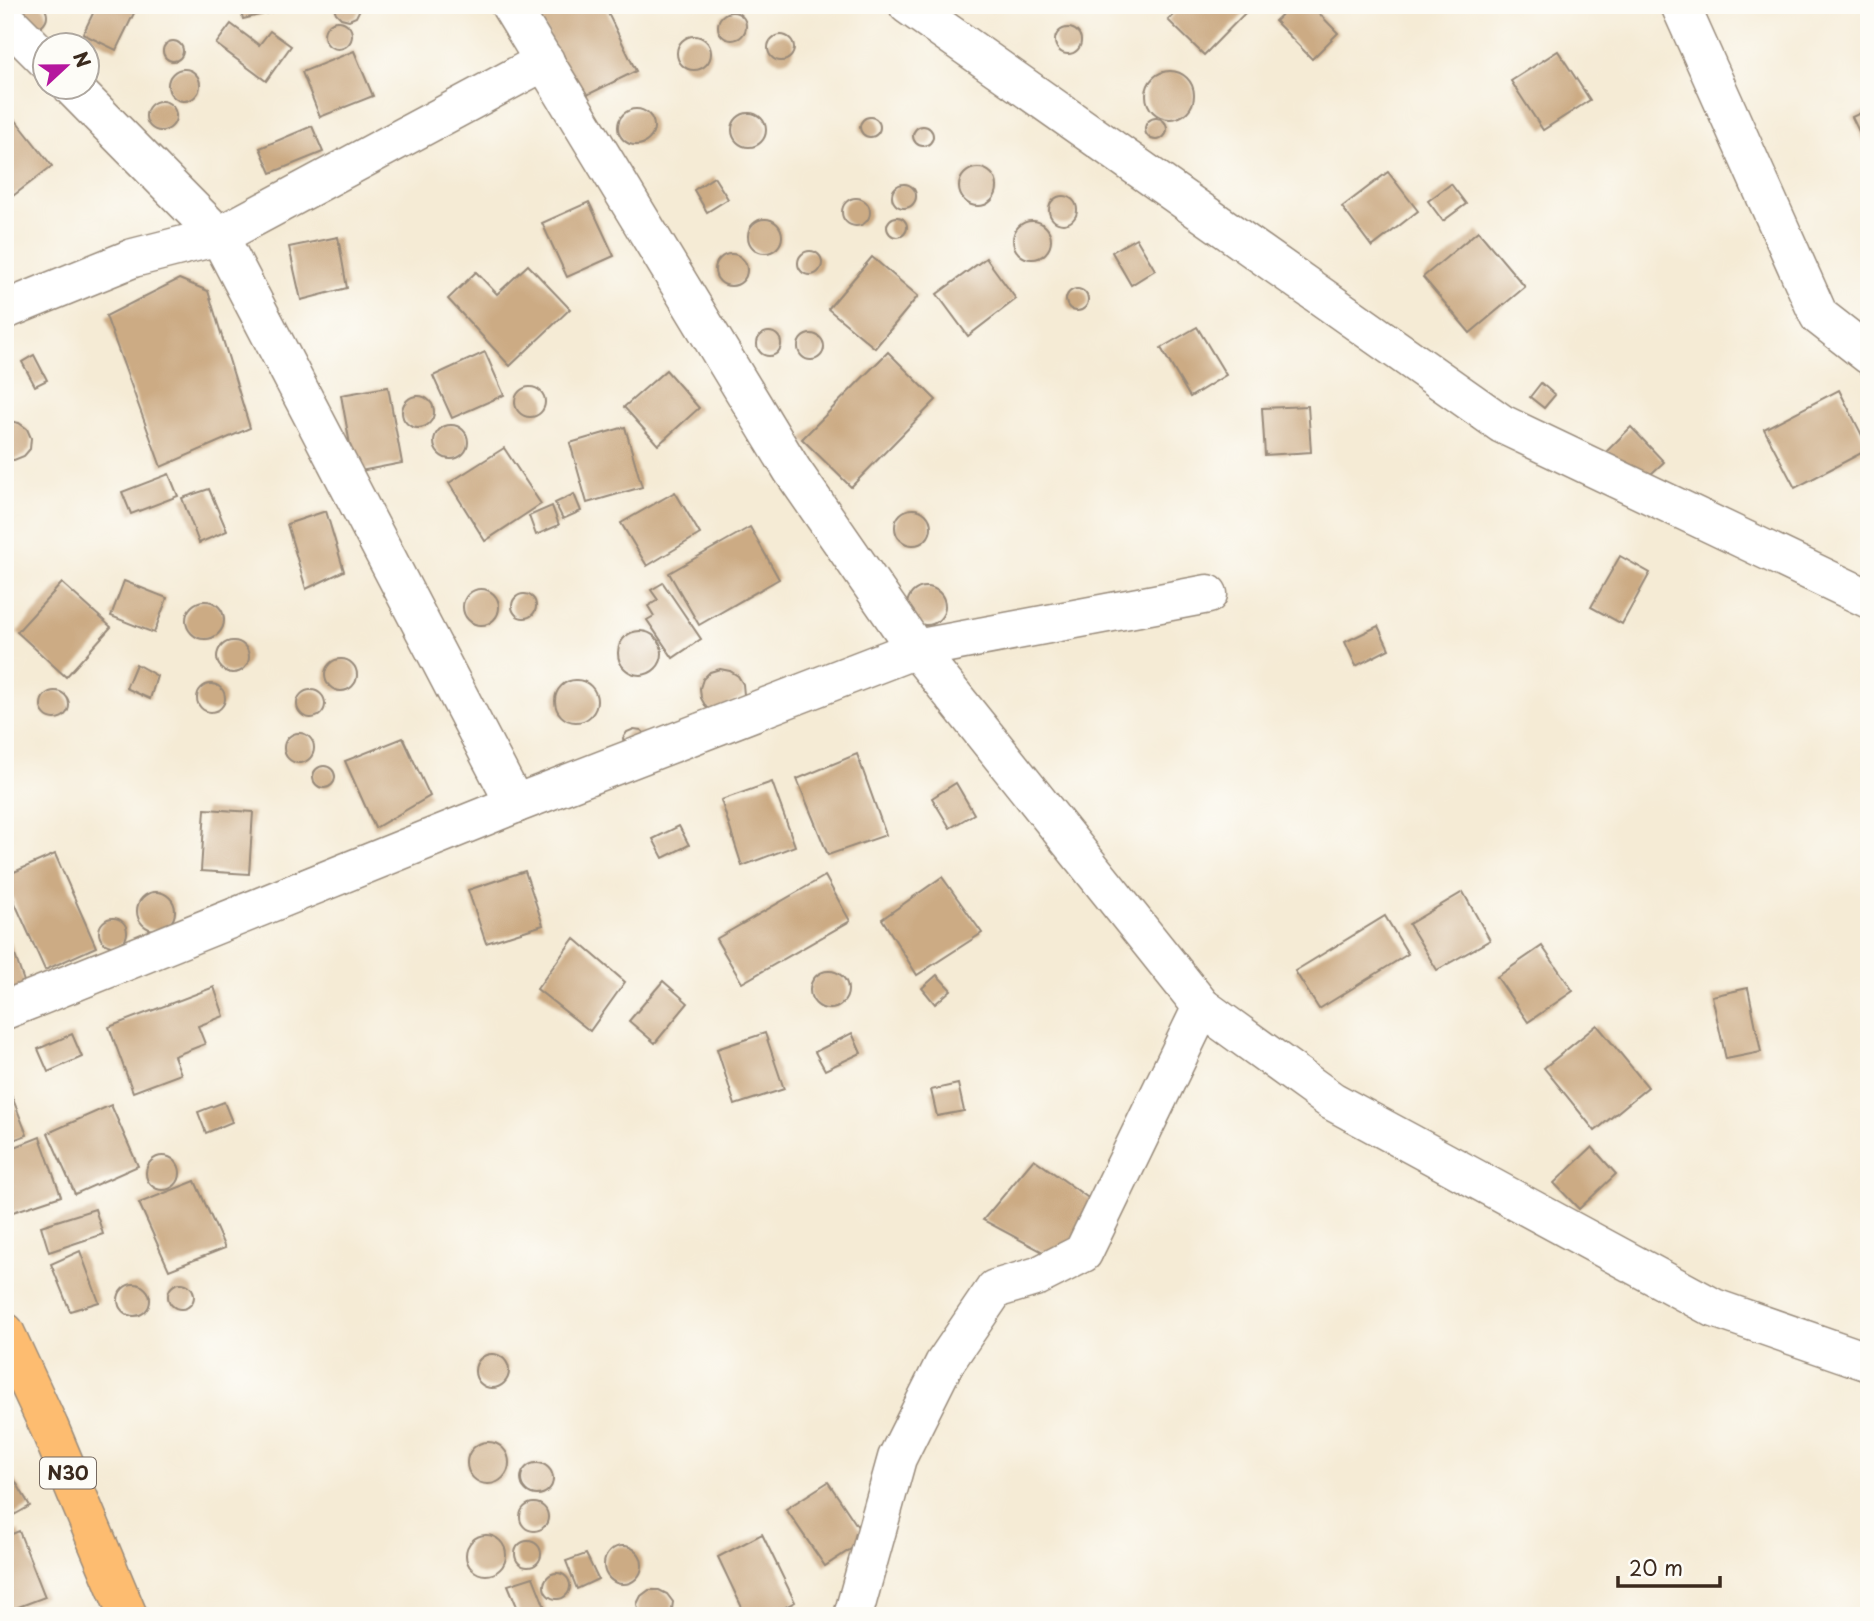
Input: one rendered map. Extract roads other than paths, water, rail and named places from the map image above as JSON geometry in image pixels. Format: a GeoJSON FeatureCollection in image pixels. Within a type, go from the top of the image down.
{"type":"FeatureCollection","features":[{"type":"Feature","properties":{"kind":"main road","name":"N30"},"geometry":{"type":"LineString","coordinates":[[5,1332],[49,1427],[128,1616]]}},
{"type":"Feature","properties":{"kind":"street"},"geometry":{"type":"LineString","coordinates":[[510,5],[792,470],[916,649],[1202,1007],[1332,1101],[1714,1308],[1869,1362]]}},
{"type":"Feature","properties":{"kind":"street"},"geometry":{"type":"LineString","coordinates":[[908,5],[1502,424],[1869,599]]}},
{"type":"Feature","properties":{"kind":"street"},"geometry":{"type":"LineString","coordinates":[[1680,5],[1819,316],[1869,355]]}},
{"type":"Feature","properties":{"kind":"street"},"geometry":{"type":"LineString","coordinates":[[5,19],[32,46]]}},
{"type":"Feature","properties":{"kind":"street"},"geometry":{"type":"LineString","coordinates":[[5,310],[132,258],[219,236],[545,61]]}},
{"type":"Feature","properties":{"kind":"street"},"geometry":{"type":"LineString","coordinates":[[87,102],[219,236],[515,804]]}},
{"type":"Feature","properties":{"kind":"street"},"geometry":{"type":"LineString","coordinates":[[5,1010],[515,804],[916,649],[1208,594]]}},
{"type":"Feature","properties":{"kind":"street"},"geometry":{"type":"LineString","coordinates":[[853,1616],[897,1458],[944,1364],[995,1289],[1038,1276],[1083,1253],[1202,1007]]}}]}
